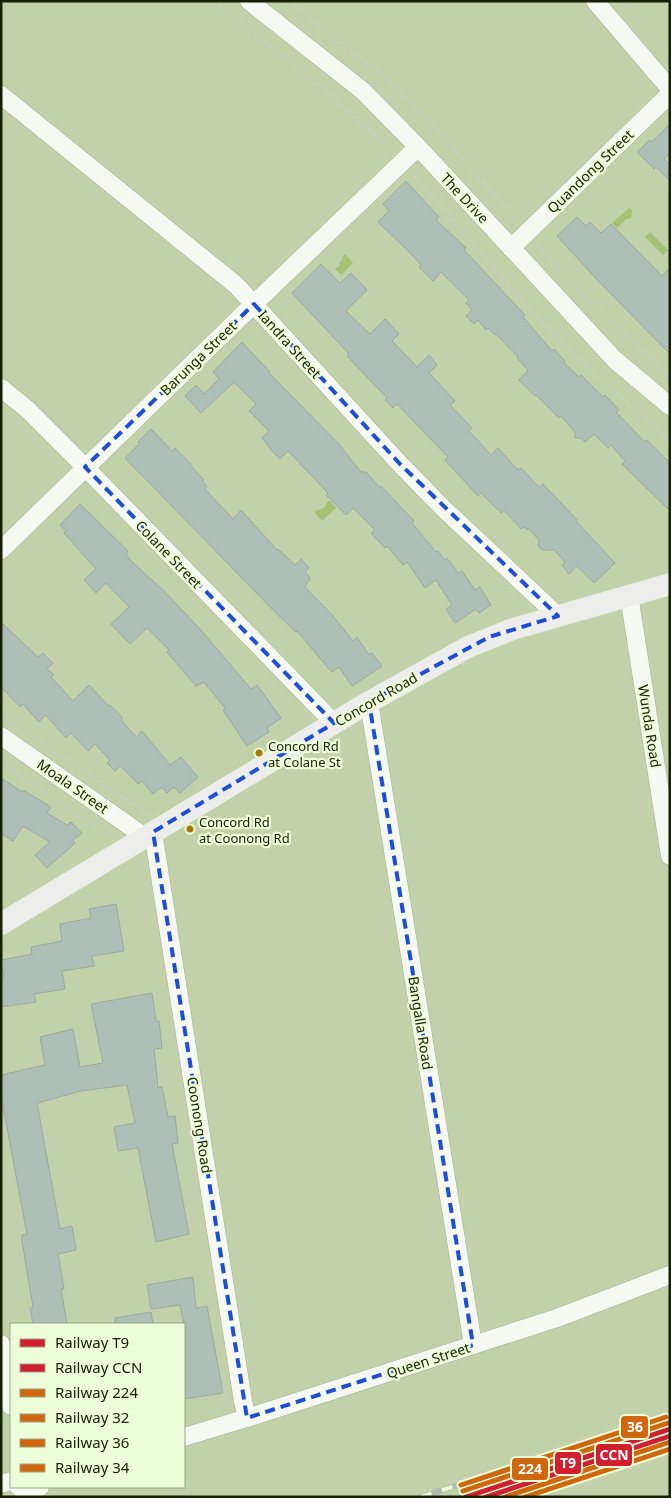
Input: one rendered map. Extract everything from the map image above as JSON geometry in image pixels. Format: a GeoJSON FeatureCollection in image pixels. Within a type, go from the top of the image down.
{"type":"FeatureCollection","features":[{"type":"Feature","properties":{"kind":"main road","name":"Concord Road"},"geometry":{"type":"LineString","coordinates":[[1,924],[149,828],[468,646],[505,632],[670,584]]}},
{"type":"Feature","properties":{"kind":"street","name":"The Drive"},"geometry":{"type":"LineString","coordinates":[[250,1],[363,91],[418,147],[615,360],[670,406]]}},
{"type":"Feature","properties":{"kind":"street"},"geometry":{"type":"LineString","coordinates":[[595,1],[670,89]]}},
{"type":"Feature","properties":{"kind":"street","name":"Quandong Street"},"geometry":{"type":"LineString","coordinates":[[511,248],[670,94]]}},
{"type":"Feature","properties":{"kind":"street","name":"Iandra Street"},"geometry":{"type":"LineString","coordinates":[[1,95],[236,285],[399,463],[444,509],[558,616]]}},
{"type":"Feature","properties":{"kind":"street","name":"Barunga Street"},"geometry":{"type":"LineString","coordinates":[[1,550],[418,147]]}},
{"type":"Feature","properties":{"kind":"street","name":"Colane Street"},"geometry":{"type":"LineString","coordinates":[[1,388],[27,409],[334,723]]}},
{"type":"Feature","properties":{"kind":"street","name":"Wunda Road"},"geometry":{"type":"LineString","coordinates":[[629,595],[670,856]]}},
{"type":"Feature","properties":{"kind":"street","name":"Bangalla Road"},"geometry":{"type":"LineString","coordinates":[[369,702],[473,1345]]}},
{"type":"Feature","properties":{"kind":"street","name":"Moala Street"},"geometry":{"type":"LineString","coordinates":[[1,736],[149,828]]}},
{"type":"Feature","properties":{"kind":"street","name":"Coonong Road"},"geometry":{"type":"LineString","coordinates":[[149,828],[247,1418]]}},
{"type":"Feature","properties":{"kind":"street","name":"Queen Street"},"geometry":{"type":"LineString","coordinates":[[185,1436],[247,1418],[557,1318],[670,1275]]}},
{"type":"Feature","properties":{"kind":"street"},"geometry":{"type":"LineString","coordinates":[[1,1344],[10,1400]]}},
{"type":"Feature","properties":{"kind":"street"},"geometry":{"type":"LineString","coordinates":[[20,1488],[25,1491],[30,1491],[38,1488]]}},
{"type":"Feature","properties":{"kind":"path"},"geometry":{"type":"LineString","coordinates":[[213,1],[334,98],[392,150]]}},
{"type":"Feature","properties":{"kind":"path"},"geometry":{"type":"LineString","coordinates":[[288,1],[383,76],[438,130],[521,225]]}},
{"type":"Feature","properties":{"kind":"path"},"geometry":{"type":"LineString","coordinates":[[621,1],[670,57]]}},
{"type":"Feature","properties":{"kind":"path"},"geometry":{"type":"LineString","coordinates":[[408,168],[530,309],[603,381],[670,441]]}},
{"type":"Feature","properties":{"kind":"path"},"geometry":{"type":"LineString","coordinates":[[536,243],[570,282],[670,378]]}},
{"type":"Feature","properties":{"kind":"path"},"geometry":{"type":"LineString","coordinates":[[1,715],[149,828]]}},
{"type":"Feature","properties":{"kind":"path"},"geometry":{"type":"LineString","coordinates":[[1,762],[111,838]]}},
{"type":"Feature","properties":{"kind":"highlighted area"},"geometry":{"type":"Polygon","coordinates":[[[254,304],[399,463],[558,616],[489,637],[369,702],[473,1345],[247,1418],[153,832],[334,723],[85,467],[254,304]]]}},
{"type":"Feature","properties":{"kind":"shaded area"},"geometry":{"type":"Polygon","coordinates":[[[629,208],[632,210],[631,218],[626,219],[617,228],[612,223],[629,208]]]}},
{"type":"Feature","properties":{"kind":"shaded area"},"geometry":{"type":"Polygon","coordinates":[[[650,232],[668,250],[663,255],[645,237],[650,232]]]}},
{"type":"Feature","properties":{"kind":"shaded area"},"geometry":{"type":"Polygon","coordinates":[[[345,254],[353,263],[341,275],[335,269],[340,265],[345,254]]]}},
{"type":"Feature","properties":{"kind":"shaded area"},"geometry":{"type":"Polygon","coordinates":[[[328,501],[336,508],[322,521],[315,511],[324,508],[328,501]]]}},
{"type":"Feature","properties":{"kind":"building"},"geometry":{"type":"Polygon","coordinates":[[[670,124],[670,153],[664,159],[670,165],[670,181],[656,167],[654,169],[637,152],[650,140],[652,142],[670,124]]]}},
{"type":"Feature","properties":{"kind":"building"},"geometry":{"type":"Polygon","coordinates":[[[406,181],[439,217],[436,220],[466,248],[464,250],[525,315],[523,317],[552,351],[554,349],[565,361],[564,363],[579,377],[581,375],[603,397],[605,395],[619,410],[616,412],[645,442],[647,440],[670,463],[670,511],[622,464],[625,461],[611,445],[608,448],[594,434],[585,442],[581,438],[575,438],[575,432],[561,416],[559,418],[519,380],[528,370],[518,357],[496,334],[488,328],[486,330],[478,320],[474,324],[466,316],[472,310],[466,303],[469,300],[441,272],[433,281],[419,267],[421,265],[409,252],[378,222],[389,211],[383,204],[406,181]]]}},
{"type":"Feature","properties":{"kind":"building"},"geometry":{"type":"Polygon","coordinates":[[[577,217],[586,226],[590,222],[601,233],[611,224],[662,276],[670,268],[670,354],[557,236],[577,217]]]}},
{"type":"Feature","properties":{"kind":"building"},"geometry":{"type":"Polygon","coordinates":[[[321,264],[340,283],[351,273],[367,290],[346,311],[370,334],[385,319],[399,334],[392,341],[417,367],[429,355],[437,365],[429,373],[455,401],[450,405],[472,428],[469,431],[491,455],[498,448],[518,470],[521,468],[539,487],[543,484],[615,563],[594,583],[577,566],[569,574],[562,565],[565,562],[554,550],[542,550],[538,546],[539,540],[528,528],[527,530],[524,527],[521,529],[504,510],[501,513],[481,493],[478,496],[445,460],[448,457],[397,404],[393,408],[385,400],[387,398],[347,356],[349,354],[292,293],[321,264]]]}},
{"type":"Feature","properties":{"kind":"building"},"geometry":{"type":"Polygon","coordinates":[[[242,342],[269,373],[338,443],[361,472],[366,472],[414,521],[412,523],[436,552],[438,551],[445,560],[447,558],[458,573],[462,571],[475,590],[480,587],[491,605],[479,613],[476,609],[455,623],[446,609],[452,605],[436,580],[425,588],[407,562],[403,565],[387,546],[385,548],[371,533],[375,530],[353,508],[346,515],[288,451],[280,459],[273,452],[262,438],[269,431],[249,411],[256,404],[234,382],[201,413],[185,396],[196,385],[204,394],[219,379],[213,372],[242,342]]]}},
{"type":"Feature","properties":{"kind":"building"},"geometry":{"type":"Polygon","coordinates":[[[151,429],[172,451],[175,448],[191,464],[204,480],[202,481],[207,486],[205,489],[233,519],[241,510],[277,550],[295,565],[301,559],[309,568],[305,572],[310,578],[305,587],[333,616],[353,641],[357,637],[369,655],[372,653],[382,666],[352,686],[339,667],[332,672],[329,669],[297,631],[277,614],[125,458],[151,429]]]}},
{"type":"Feature","properties":{"kind":"building"},"geometry":{"type":"Polygon","coordinates":[[[80,504],[128,551],[126,554],[131,561],[163,590],[200,629],[251,689],[257,685],[281,718],[267,728],[269,732],[247,746],[223,710],[225,708],[204,682],[196,686],[167,652],[169,650],[147,628],[130,644],[111,624],[129,607],[106,583],[96,593],[84,580],[96,569],[64,533],[66,531],[60,525],[80,504]]]}},
{"type":"Feature","properties":{"kind":"building"},"geometry":{"type":"Polygon","coordinates":[[[1,622],[38,657],[43,653],[53,663],[47,669],[54,675],[51,677],[73,701],[89,685],[123,718],[121,720],[136,737],[142,731],[170,765],[181,757],[198,777],[180,793],[174,787],[167,793],[162,787],[153,794],[142,781],[138,784],[121,766],[115,771],[107,763],[110,760],[95,744],[88,751],[71,733],[66,738],[46,715],[39,722],[23,704],[20,707],[1,687],[1,622]]]}},
{"type":"Feature","properties":{"kind":"building"},"geometry":{"type":"Polygon","coordinates":[[[1,778],[22,792],[23,790],[51,807],[47,813],[67,825],[71,822],[82,833],[73,840],[75,843],[47,868],[35,855],[50,842],[23,826],[13,841],[1,833],[1,778]]]}},
{"type":"Feature","properties":{"kind":"building"},"geometry":{"type":"Polygon","coordinates":[[[116,904],[124,951],[92,956],[94,966],[62,971],[65,989],[34,994],[36,1002],[1,1007],[1,978],[4,977],[1,960],[32,954],[31,947],[62,941],[60,924],[91,918],[89,909],[116,904]]]}},
{"type":"Feature","properties":{"kind":"building"},"geometry":{"type":"Polygon","coordinates":[[[152,993],[156,1021],[159,1021],[162,1048],[154,1049],[158,1088],[162,1087],[168,1117],[175,1116],[178,1143],[172,1144],[189,1234],[156,1242],[138,1148],[118,1151],[114,1127],[135,1123],[127,1085],[81,1091],[37,1103],[60,1229],[72,1226],[76,1250],[58,1254],[64,1289],[61,1289],[67,1323],[33,1323],[30,1308],[33,1307],[22,1241],[22,1235],[27,1234],[1,1096],[1,1075],[45,1065],[40,1037],[73,1029],[80,1067],[103,1063],[91,1004],[152,993]]]}},
{"type":"Feature","properties":{"kind":"building"},"geometry":{"type":"Polygon","coordinates":[[[193,1277],[196,1308],[207,1306],[223,1393],[185,1399],[185,1323],[180,1305],[151,1309],[147,1285],[193,1277]]]}},
{"type":"Feature","properties":{"kind":"building"},"geometry":{"type":"Polygon","coordinates":[[[151,1312],[153,1323],[115,1323],[115,1318],[151,1312]]]}},
{"type":"Feature","properties":{"kind":"railway"},"geometry":{"type":"LineString","coordinates":[[421,1497],[670,1416]]}},
{"type":"Feature","properties":{"kind":"railway"},"geometry":{"type":"LineString","coordinates":[[522,1497],[670,1448]]}},
{"type":"Feature","properties":{"kind":"rail line","name":"36"},"geometry":{"type":"LineString","coordinates":[[461,1485],[666,1417]]}},
{"type":"Feature","properties":{"kind":"rail line","name":"224"},"geometry":{"type":"LineString","coordinates":[[463,1491],[668,1423]]}},
{"type":"Feature","properties":{"kind":"rail line","name":"T9"},"geometry":{"type":"LineString","coordinates":[[466,1497],[670,1429]]}},
{"type":"Feature","properties":{"kind":"rail line","name":"CCN"},"geometry":{"type":"LineString","coordinates":[[486,1497],[670,1436]]}},
{"type":"Feature","properties":{"kind":"rail line","name":"32"},"geometry":{"type":"LineString","coordinates":[[505,1497],[670,1442]]}},
{"type":"Feature","properties":{"kind":"rail line","name":"34"},"geometry":{"type":"LineString","coordinates":[[525,1497],[670,1449]]}},
{"type":"Feature","properties":{"kind":"place","name":"Concord Rd at Colane St"},"geometry":{"type":"Point","coordinates":[259,753]}},
{"type":"Feature","properties":{"kind":"place","name":"Concord Rd at Coonong Rd"},"geometry":{"type":"Point","coordinates":[190,829]}}]}
